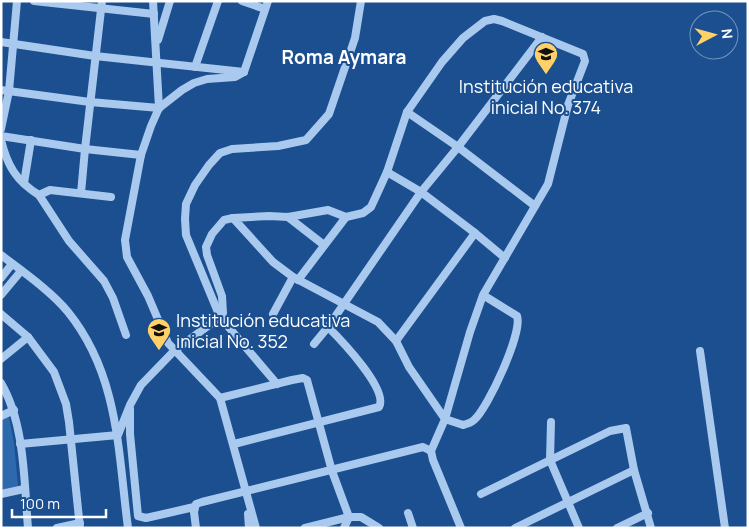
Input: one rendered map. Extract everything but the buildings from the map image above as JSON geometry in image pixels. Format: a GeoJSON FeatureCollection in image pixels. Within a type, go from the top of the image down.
{"type":"FeatureCollection","features":[{"type":"Feature","properties":{"kind":"street"},"geometry":{"type":"LineString","coordinates":[[1,129],[17,1]]}},
{"type":"Feature","properties":{"kind":"street"},"geometry":{"type":"LineString","coordinates":[[34,1],[102,5],[154,14]]}},
{"type":"Feature","properties":{"kind":"street"},"geometry":{"type":"LineString","coordinates":[[152,1],[159,108],[141,155],[125,240],[127,256],[148,296],[168,343],[220,398],[256,528]]}},
{"type":"Feature","properties":{"kind":"street"},"geometry":{"type":"LineString","coordinates":[[156,46],[170,1]]}},
{"type":"Feature","properties":{"kind":"street"},"geometry":{"type":"LineString","coordinates":[[195,67],[218,1]]}},
{"type":"Feature","properties":{"kind":"street"},"geometry":{"type":"LineString","coordinates":[[5,90],[90,102],[159,108],[194,83],[206,79],[236,77],[244,72],[266,5],[242,1]]}},
{"type":"Feature","properties":{"kind":"street"},"geometry":{"type":"LineString","coordinates":[[278,384],[220,317],[186,235],[186,204],[199,179],[220,153],[232,149],[278,146],[306,140],[329,114],[355,38],[361,1]]}},
{"type":"Feature","properties":{"kind":"street"},"geometry":{"type":"LineString","coordinates":[[81,193],[102,5]]}},
{"type":"Feature","properties":{"kind":"street"},"geometry":{"type":"LineString","coordinates":[[118,435],[130,405],[141,385],[174,351],[220,317],[223,312],[222,296],[206,247],[212,234],[224,220],[269,216],[288,218],[328,210],[346,217],[362,214],[371,207],[387,172],[407,112],[442,62],[463,38],[485,21],[494,19],[502,21],[583,54],[585,61],[568,106],[548,184],[483,295],[470,332],[445,419],[431,450],[433,460],[461,528]]}},
{"type":"Feature","properties":{"kind":"street"},"geometry":{"type":"LineString","coordinates":[[314,344],[328,327],[421,192],[542,37]]}},
{"type":"Feature","properties":{"kind":"street"},"geometry":{"type":"LineString","coordinates":[[1,42],[95,56],[244,72]]}},
{"type":"Feature","properties":{"kind":"street"},"geometry":{"type":"LineString","coordinates":[[407,112],[458,147],[535,206]]}},
{"type":"Feature","properties":{"kind":"street"},"geometry":{"type":"LineString","coordinates":[[1,136],[85,149],[141,155]]}},
{"type":"Feature","properties":{"kind":"street"},"geometry":{"type":"LineString","coordinates":[[1,140],[6,159],[11,168],[24,183],[39,195],[69,241],[104,282],[113,298],[126,335]]}},
{"type":"Feature","properties":{"kind":"street"},"geometry":{"type":"LineString","coordinates":[[24,183],[31,140]]}},
{"type":"Feature","properties":{"kind":"street"},"geometry":{"type":"LineString","coordinates":[[387,172],[421,192],[505,258]]}},
{"type":"Feature","properties":{"kind":"street"},"geometry":{"type":"LineString","coordinates":[[39,195],[50,190],[111,197]]}},
{"type":"Feature","properties":{"kind":"street"},"geometry":{"type":"LineString","coordinates":[[273,314],[295,279],[346,217]]}},
{"type":"Feature","properties":{"kind":"street"},"geometry":{"type":"LineString","coordinates":[[233,218],[274,262],[295,279],[378,322],[396,341],[409,367],[445,419],[463,425],[475,419],[497,384],[510,353],[518,324],[516,316],[483,295]]}},
{"type":"Feature","properties":{"kind":"street"},"geometry":{"type":"LineString","coordinates":[[288,218],[324,245]]}},
{"type":"Feature","properties":{"kind":"street"},"geometry":{"type":"LineString","coordinates":[[396,341],[475,233]]}},
{"type":"Feature","properties":{"kind":"street"},"geometry":{"type":"LineString","coordinates":[[1,255],[66,310],[81,330],[97,357],[118,435],[128,528]]}},
{"type":"Feature","properties":{"kind":"street"},"geometry":{"type":"LineString","coordinates":[[1,278],[12,264]]}},
{"type":"Feature","properties":{"kind":"street"},"geometry":{"type":"LineString","coordinates":[[1,295],[20,271]]}},
{"type":"Feature","properties":{"kind":"street"},"geometry":{"type":"LineString","coordinates":[[1,314],[28,337],[54,372],[66,404],[72,439],[80,525],[56,528]]}},
{"type":"Feature","properties":{"kind":"street"},"geometry":{"type":"LineString","coordinates":[[234,444],[379,407],[381,398],[374,381],[346,345],[328,327]]}},
{"type":"Feature","properties":{"kind":"street"},"geometry":{"type":"LineString","coordinates":[[1,359],[28,337]]}},
{"type":"Feature","properties":{"kind":"street"},"geometry":{"type":"LineString","coordinates":[[700,351],[725,528]]}},
{"type":"Feature","properties":{"kind":"street"},"geometry":{"type":"LineString","coordinates":[[220,398],[303,378],[307,380],[332,470],[349,517],[344,528]]}},
{"type":"Feature","properties":{"kind":"street"},"geometry":{"type":"LineString","coordinates":[[1,383],[10,398],[18,424],[28,528]]}},
{"type":"Feature","properties":{"kind":"street"},"geometry":{"type":"LineString","coordinates":[[130,405],[130,434],[138,516],[146,518],[194,507],[202,502],[423,447],[431,450]]}},
{"type":"Feature","properties":{"kind":"street"},"geometry":{"type":"LineString","coordinates":[[1,416],[14,410]]}},
{"type":"Feature","properties":{"kind":"street"},"geometry":{"type":"LineString","coordinates":[[551,422],[550,460],[579,528]]}},
{"type":"Feature","properties":{"kind":"street"},"geometry":{"type":"LineString","coordinates":[[481,494],[610,431],[626,428],[634,470],[651,528]]}},
{"type":"Feature","properties":{"kind":"street"},"geometry":{"type":"LineString","coordinates":[[20,444],[118,435]]}},
{"type":"Feature","properties":{"kind":"street"},"geometry":{"type":"LineString","coordinates":[[514,528],[634,470]]}},
{"type":"Feature","properties":{"kind":"street"},"geometry":{"type":"LineString","coordinates":[[1,494],[24,489]]}},
{"type":"Feature","properties":{"kind":"street"},"geometry":{"type":"LineString","coordinates":[[246,492],[249,528]]}},
{"type":"Feature","properties":{"kind":"street"},"geometry":{"type":"LineString","coordinates":[[194,507],[196,528]]}},
{"type":"Feature","properties":{"kind":"street"},"geometry":{"type":"LineString","coordinates":[[408,513],[413,528]]}},
{"type":"Feature","properties":{"kind":"street"},"geometry":{"type":"LineString","coordinates":[[617,528],[648,513]]}},
{"type":"Feature","properties":{"kind":"street"},"geometry":{"type":"LineString","coordinates":[[305,528],[349,517],[361,517],[379,528]]}},
{"type":"Feature","properties":{"kind":"shaded area"},"geometry":{"type":"Polygon","coordinates":[[[9,417],[14,443],[18,486],[1,490],[1,420],[9,417]]]}},
{"type":"Feature","properties":{"kind":"place","name":"Institución educativa inicial No. 374"},"geometry":{"type":"Point","coordinates":[546,75]}},
{"type":"Feature","properties":{"kind":"place","name":"Institución educativa inicial No. 352"},"geometry":{"type":"Point","coordinates":[159,351]}},
{"type":"Feature","properties":{"kind":"district","name":"Roma Aymara"},"geometry":{"type":"Point","coordinates":[344,57]}}]}
